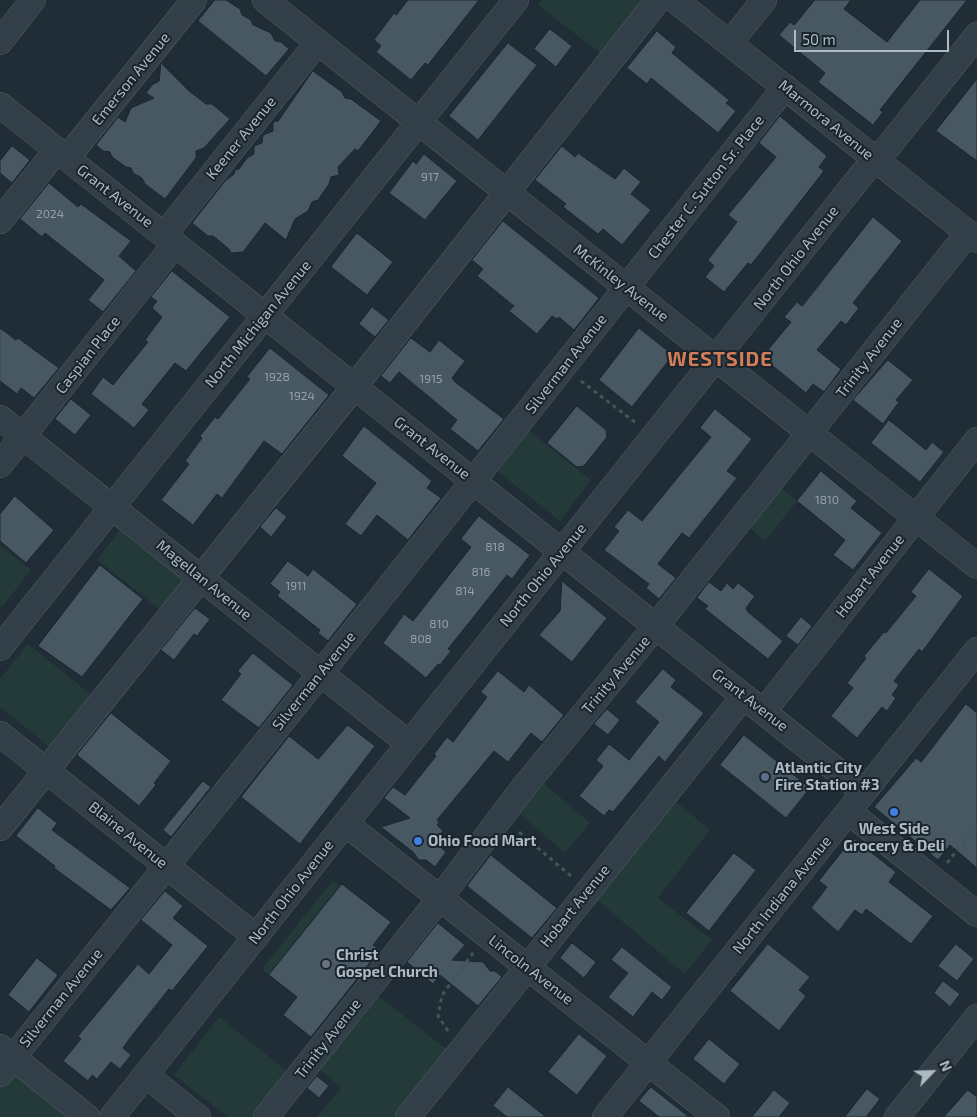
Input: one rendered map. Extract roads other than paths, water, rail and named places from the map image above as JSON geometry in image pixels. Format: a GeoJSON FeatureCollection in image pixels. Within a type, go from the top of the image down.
{"type":"FeatureCollection","features":[{"type":"Feature","properties":{"kind":"street"},"geometry":{"type":"LineString","coordinates":[[0,42],[33,0]]}},
{"type":"Feature","properties":{"kind":"street","name":"Emerson Avenue"},"geometry":{"type":"LineString","coordinates":[[0,221],[62,154],[194,0]]}},
{"type":"Feature","properties":{"kind":"street","name":"McKinley Avenue"},"geometry":{"type":"LineString","coordinates":[[265,0],[977,566]]}},
{"type":"Feature","properties":{"kind":"street","name":"North Michigan Avenue"},"geometry":{"type":"LineString","coordinates":[[0,648],[516,0]]}},
{"type":"Feature","properties":{"kind":"street"},"geometry":{"type":"LineString","coordinates":[[0,828],[355,386],[658,0]]}},
{"type":"Feature","properties":{"kind":"street","name":"Marmora Avenue"},"geometry":{"type":"LineString","coordinates":[[675,0],[972,237]]}},
{"type":"Feature","properties":{"kind":"street"},"geometry":{"type":"LineString","coordinates":[[730,43],[764,0]]}},
{"type":"Feature","properties":{"kind":"street","name":"North Ohio Avenue"},"geometry":{"type":"LineString","coordinates":[[112,1117],[862,173],[876,160],[977,35]]}},
{"type":"Feature","properties":{"kind":"street","name":"Keener Avenue"},"geometry":{"type":"LineString","coordinates":[[170,240],[318,42]]}},
{"type":"Feature","properties":{"kind":"street","name":"Chester C. Sutton Sr. Place"},"geometry":{"type":"LineString","coordinates":[[626,287],[785,87]]}},
{"type":"Feature","properties":{"kind":"street","name":"Grant Avenue"},"geometry":{"type":"LineString","coordinates":[[0,105],[864,792]]}},
{"type":"Feature","properties":{"kind":"street","name":"Trinity Avenue"},"geometry":{"type":"LineString","coordinates":[[266,1117],[440,898],[501,817],[809,433],[972,237]]}},
{"type":"Feature","properties":{"kind":"street","name":"Caspian Place"},"geometry":{"type":"LineString","coordinates":[[0,465],[170,240]]}},
{"type":"Feature","properties":{"kind":"street","name":"Silverman Avenue"},"geometry":{"type":"LineString","coordinates":[[4,1059],[167,866],[626,287]]}},
{"type":"Feature","properties":{"kind":"street","name":"Magellan Avenue"},"geometry":{"type":"LineString","coordinates":[[0,418],[408,743]]}},
{"type":"Feature","properties":{"kind":"street","name":"Hobart Avenue"},"geometry":{"type":"LineString","coordinates":[[764,711],[977,440]]}},
{"type":"Feature","properties":{"kind":"street","name":"North Indiana Avenue"},"geometry":{"type":"LineString","coordinates":[[605,1117],[977,650]]}},
{"type":"Feature","properties":{"kind":"street","name":"Hobart Avenue"},"geometry":{"type":"LineString","coordinates":[[408,1117],[744,696]]}},
{"type":"Feature","properties":{"kind":"street","name":"Blaine Avenue"},"geometry":{"type":"LineString","coordinates":[[0,734],[256,937]]}},
{"type":"Feature","properties":{"kind":"street"},"geometry":{"type":"LineString","coordinates":[[849,812],[977,914]]}},
{"type":"Feature","properties":{"kind":"street","name":"Lincoln Avenue"},"geometry":{"type":"LineString","coordinates":[[346,824],[716,1117]]}},
{"type":"Feature","properties":{"kind":"street"},"geometry":{"type":"LineString","coordinates":[[897,1117],[977,1017]]}},
{"type":"Feature","properties":{"kind":"street"},"geometry":{"type":"LineString","coordinates":[[4,1059],[87,1117]]}},
{"type":"Feature","properties":{"kind":"street"},"geometry":{"type":"LineString","coordinates":[[146,1075],[198,1117]]}},
{"type":"Feature","properties":{"kind":"place","name":"Atlantic City Fire Station #3"},"geometry":{"type":"Point","coordinates":[765,777]}},
{"type":"Feature","properties":{"kind":"place","name":"West Side Grocery & Deli"},"geometry":{"type":"Point","coordinates":[894,812]}},
{"type":"Feature","properties":{"kind":"place","name":"Ohio Food Mart"},"geometry":{"type":"Point","coordinates":[418,841]}},
{"type":"Feature","properties":{"kind":"place","name":"Christ Gospel Church"},"geometry":{"type":"Point","coordinates":[326,964]}},
{"type":"Feature","properties":{"kind":"district","name":"WESTSIDE"},"geometry":{"type":"Point","coordinates":[720,359]}}]}
